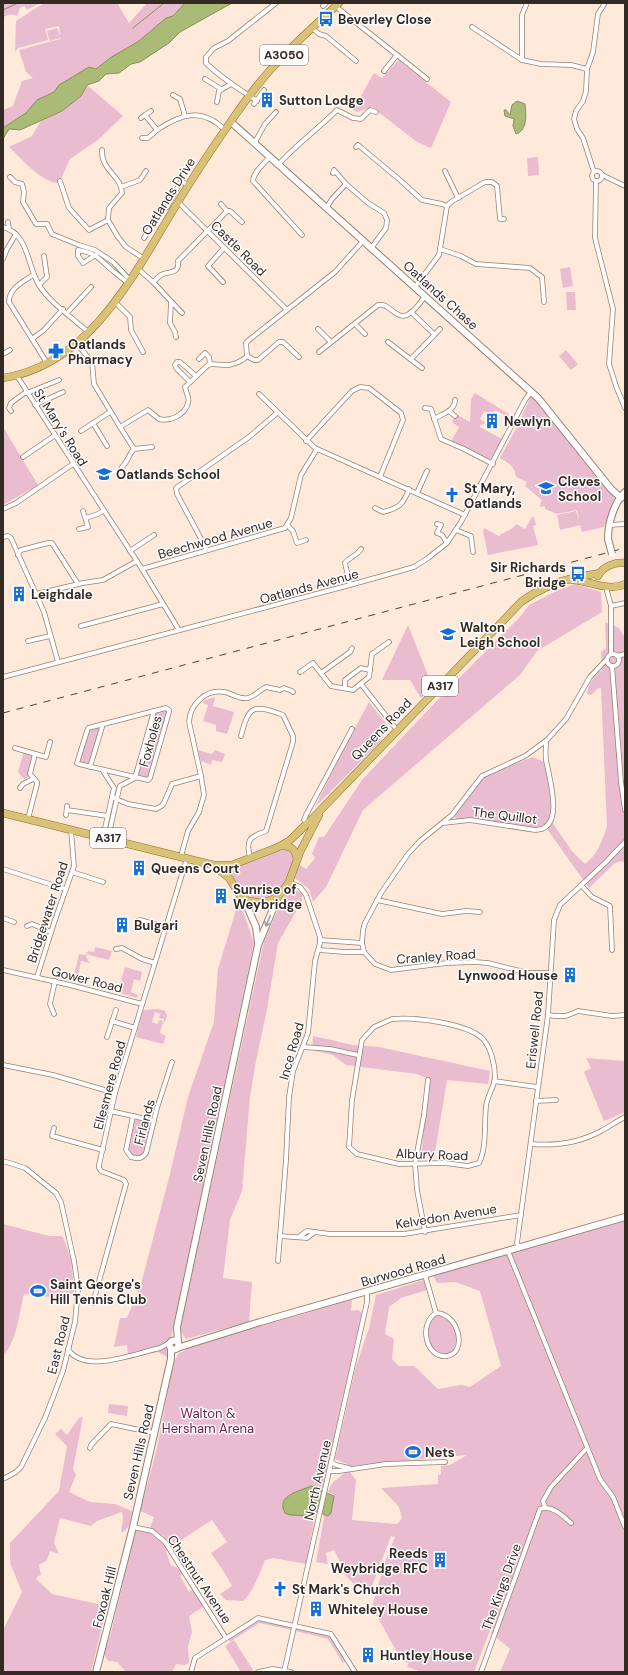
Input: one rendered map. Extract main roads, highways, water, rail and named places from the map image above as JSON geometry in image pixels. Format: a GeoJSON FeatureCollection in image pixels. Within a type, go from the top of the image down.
{"type":"FeatureCollection","features":[{"type":"Feature","properties":{"kind":"main road","name":"Oatlands Drive"},"geometry":{"type":"LineString","coordinates":[[3,378],[17,376],[47,363],[76,343],[115,302],[129,282],[188,185],[250,96],[276,64],[337,5]]}},
{"type":"Feature","properties":{"kind":"main road"},"geometry":{"type":"LineString","coordinates":[[604,586],[598,580],[600,573],[606,567],[623,563]]}},
{"type":"Feature","properties":{"kind":"main road","name":"Queens Road"},"geometry":{"type":"LineString","coordinates":[[297,860],[310,826],[322,808],[521,602],[533,594],[568,580],[579,576],[600,573]]}},
{"type":"Feature","properties":{"kind":"main road","name":"Queens Road"},"geometry":{"type":"LineString","coordinates":[[568,580],[579,580],[604,586],[622,585]]}},
{"type":"Feature","properties":{"kind":"main road","name":"A317"},"geometry":{"type":"LineString","coordinates":[[3,813],[213,865],[232,865],[281,846]]}},
{"type":"Feature","properties":{"kind":"main road","name":"Queens Road"},"geometry":{"type":"LineString","coordinates":[[281,846],[310,826]]}},
{"type":"Feature","properties":{"kind":"main road"},"geometry":{"type":"LineString","coordinates":[[281,846],[288,845],[293,848],[297,860]]}},
{"type":"Feature","properties":{"kind":"main road","name":"A317"},"geometry":{"type":"LineString","coordinates":[[213,865],[229,878],[243,898],[257,902],[278,897],[289,882],[297,860]]}},
{"type":"Feature","properties":{"kind":"main road"},"geometry":{"type":"LineString","coordinates":[[229,878],[229,871],[232,865]]}},
{"type":"Feature","properties":{"kind":"waterway"},"geometry":{"type":"LineString","coordinates":[[3,10],[18,3]]}},
{"type":"Feature","properties":{"kind":"waterway"},"geometry":{"type":"LineString","coordinates":[[133,28],[164,3]]}},
{"type":"Feature","properties":{"kind":"railway"},"geometry":{"type":"LineString","coordinates":[[3,713],[625,548]]}},
{"type":"Feature","properties":{"kind":"place","name":"Beverley Close"},"geometry":{"type":"Point","coordinates":[326,19]}},
{"type":"Feature","properties":{"kind":"place","name":"Sutton Lodge"},"geometry":{"type":"Point","coordinates":[267,100]}},
{"type":"Feature","properties":{"kind":"place","name":"Oatlands Pharmacy"},"geometry":{"type":"Point","coordinates":[56,351]}},
{"type":"Feature","properties":{"kind":"place","name":"Newlyn"},"geometry":{"type":"Point","coordinates":[492,421]}},
{"type":"Feature","properties":{"kind":"place","name":"Oatlands School"},"geometry":{"type":"Point","coordinates":[104,474]}},
{"type":"Feature","properties":{"kind":"place","name":"Cleves School"},"geometry":{"type":"Point","coordinates":[546,488]}},
{"type":"Feature","properties":{"kind":"place","name":"St Mary, Oatlands"},"geometry":{"type":"Point","coordinates":[452,495]}},
{"type":"Feature","properties":{"kind":"place","name":"Sir Richards Bridge"},"geometry":{"type":"Point","coordinates":[578,574]}},
{"type":"Feature","properties":{"kind":"place","name":"Leighdale"},"geometry":{"type":"Point","coordinates":[19,594]}},
{"type":"Feature","properties":{"kind":"place","name":"Walton Leigh School"},"geometry":{"type":"Point","coordinates":[448,634]}},
{"type":"Feature","properties":{"kind":"place","name":"Queens Court"},"geometry":{"type":"Point","coordinates":[139,868]}},
{"type":"Feature","properties":{"kind":"place","name":"Sunrise of Weybridge"},"geometry":{"type":"Point","coordinates":[221,896]}},
{"type":"Feature","properties":{"kind":"place","name":"Bulgari"},"geometry":{"type":"Point","coordinates":[122,925]}},
{"type":"Feature","properties":{"kind":"place","name":"Lynwood House"},"geometry":{"type":"Point","coordinates":[570,975]}},
{"type":"Feature","properties":{"kind":"place","name":"Saint George's Hill Tennis Club"},"geometry":{"type":"Point","coordinates":[38,1291]}},
{"type":"Feature","properties":{"kind":"place","name":"Nets"},"geometry":{"type":"Point","coordinates":[413,1452]}},
{"type":"Feature","properties":{"kind":"place","name":"Reeds Weybridge RFC"},"geometry":{"type":"Point","coordinates":[440,1560]}},
{"type":"Feature","properties":{"kind":"place","name":"St Mark's Church"},"geometry":{"type":"Point","coordinates":[280,1589]}},
{"type":"Feature","properties":{"kind":"place","name":"Whiteley House"},"geometry":{"type":"Point","coordinates":[316,1609]}},
{"type":"Feature","properties":{"kind":"place","name":"Huntley House"},"geometry":{"type":"Point","coordinates":[368,1655]}},
{"type":"Feature","properties":{"kind":"park label","name":"Walton & Hersham Arena"},"geometry":{"type":"Point","coordinates":[208,1420]}}]}
